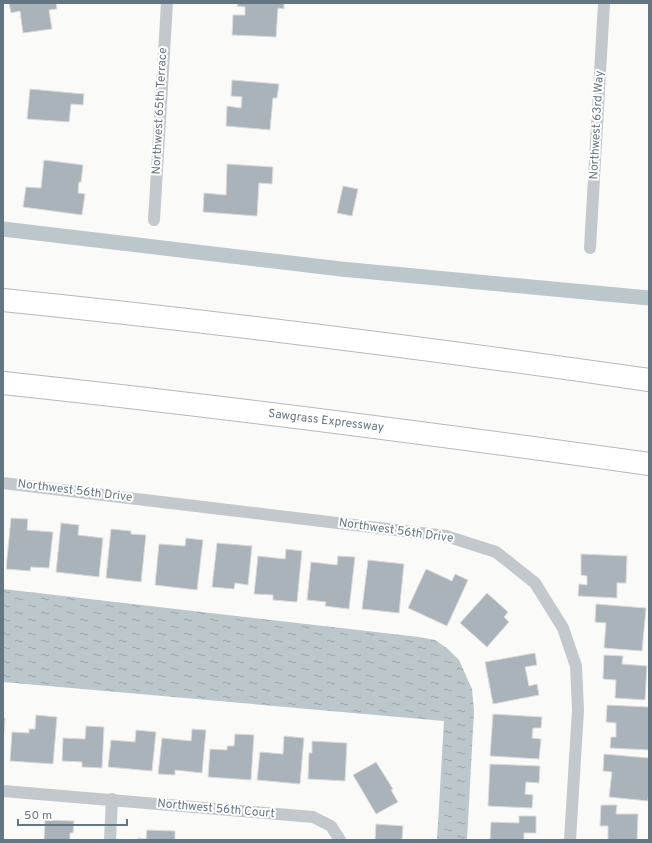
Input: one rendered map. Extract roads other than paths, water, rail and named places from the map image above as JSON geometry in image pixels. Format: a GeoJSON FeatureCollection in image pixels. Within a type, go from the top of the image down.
{"type":"FeatureCollection","features":[{"type":"Feature","properties":{"kind":"highway"},"geometry":{"type":"LineString","coordinates":[[3,300],[260,328],[649,380]]}},
{"type":"Feature","properties":{"kind":"highway"},"geometry":{"type":"LineString","coordinates":[[504,360],[649,365]]}},
{"type":"Feature","properties":{"kind":"highway","name":"Sawgrass Expressway"},"geometry":{"type":"LineString","coordinates":[[3,383],[136,397],[367,425],[649,464]]}},
{"type":"Feature","properties":{"kind":"street","name":"Northwest 65th Terrace"},"geometry":{"type":"LineString","coordinates":[[154,220],[166,3]]}},
{"type":"Feature","properties":{"kind":"street","name":"Northwest 63rd Way"},"geometry":{"type":"LineString","coordinates":[[590,248],[604,3]]}},
{"type":"Feature","properties":{"kind":"street","name":"Northwest 56th Drive"},"geometry":{"type":"LineString","coordinates":[[3,483],[446,536],[496,552],[535,583],[563,628],[576,666],[578,710],[570,840]]}},
{"type":"Feature","properties":{"kind":"street","name":"Northwest 56th Court"},"geometry":{"type":"LineString","coordinates":[[3,791],[313,817],[331,826],[340,840]]}},
{"type":"Feature","properties":{"kind":"street"},"geometry":{"type":"LineString","coordinates":[[110,840],[112,799]]}},
{"type":"Feature","properties":{"kind":"water"},"geometry":{"type":"Polygon","coordinates":[[[3,589],[435,640],[448,649],[459,660],[472,689],[474,711],[467,840],[437,840],[444,721],[3,682],[3,589]]]}},
{"type":"Feature","properties":{"kind":"waterway"},"geometry":{"type":"LineString","coordinates":[[3,229],[341,269],[649,298]]}}]}
